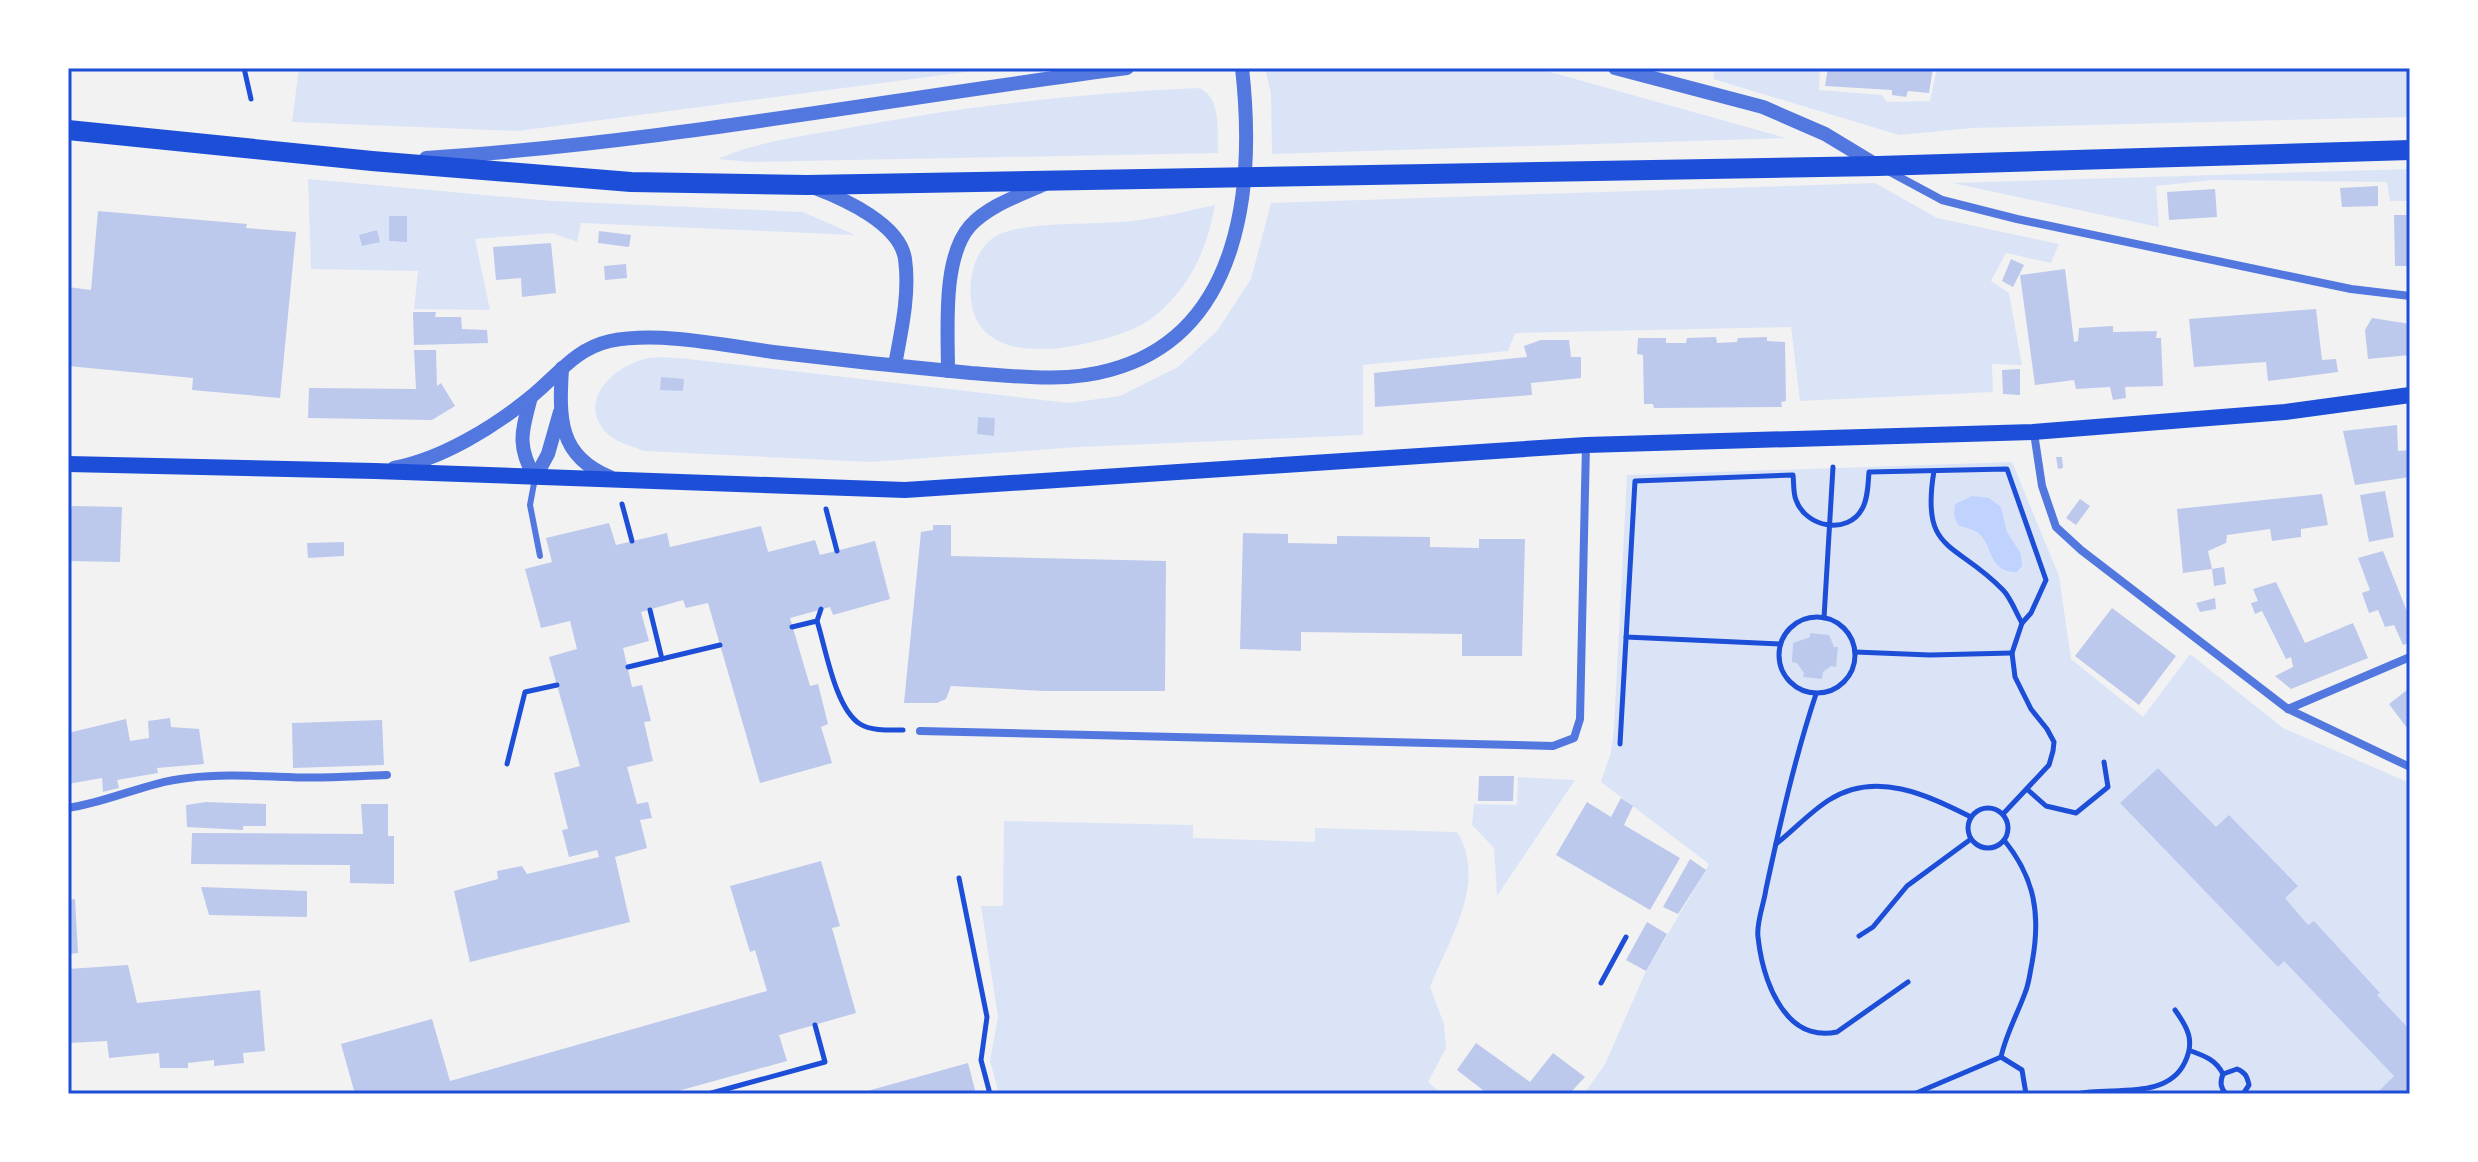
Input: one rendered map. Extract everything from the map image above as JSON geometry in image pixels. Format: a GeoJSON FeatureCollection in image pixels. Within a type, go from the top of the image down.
{"type":"FeatureCollection","features":[{"type":"Feature","properties":{"kind":"main road"},"geometry":{"type":"LineString","coordinates":[[68,130],[372,161],[631,182],[807,185],[1878,166],[2410,150]]}},
{"type":"Feature","properties":{"kind":"main road"},"geometry":{"type":"LineString","coordinates":[[68,464],[375,471],[905,490],[1586,445],[2033,432],[2285,412],[2410,395]]}},
{"type":"Feature","properties":{"kind":"street"},"geometry":{"type":"LineString","coordinates":[[1021,82],[1029,68]]}},
{"type":"Feature","properties":{"kind":"street"},"geometry":{"type":"LineString","coordinates":[[372,161],[503,153],[635,139],[1127,68]]}},
{"type":"Feature","properties":{"kind":"street"},"geometry":{"type":"LineString","coordinates":[[375,471],[409,465],[446,452],[531,397],[580,351],[610,341],[641,338],[688,341],[948,371],[1040,378],[1077,377],[1111,370],[1147,356],[1181,334],[1208,302],[1224,268],[1241,210],[1247,146],[1242,68]]}},
{"type":"Feature","properties":{"kind":"street"},"geometry":{"type":"LineString","coordinates":[[1615,68],[1763,107],[1825,134],[1942,200],[2017,219],[2351,289],[2410,296]]}},
{"type":"Feature","properties":{"kind":"street"},"geometry":{"type":"LineString","coordinates":[[948,371],[949,300],[954,257],[969,227],[994,207],[1052,181]]}},
{"type":"Feature","properties":{"kind":"street"},"geometry":{"type":"LineString","coordinates":[[807,185],[853,202],[890,232],[905,256],[904,316],[895,365]]}},
{"type":"Feature","properties":{"kind":"street"},"geometry":{"type":"LineString","coordinates":[[535,478],[548,454],[560,412],[562,368]]}},
{"type":"Feature","properties":{"kind":"street"},"geometry":{"type":"LineString","coordinates":[[531,397],[520,445],[535,478]]}},
{"type":"Feature","properties":{"kind":"street"},"geometry":{"type":"LineString","coordinates":[[560,412],[569,443],[579,461],[615,479]]}},
{"type":"Feature","properties":{"kind":"street"},"geometry":{"type":"LineString","coordinates":[[2033,432],[2042,486],[2056,527],[2081,550],[2288,709],[2410,767]]}},
{"type":"Feature","properties":{"kind":"street"},"geometry":{"type":"LineString","coordinates":[[920,731],[1564,744],[1574,738],[1580,719],[1586,445]]}},
{"type":"Feature","properties":{"kind":"street"},"geometry":{"type":"LineString","coordinates":[[2288,709],[2410,657]]}},
{"type":"Feature","properties":{"kind":"street"},"geometry":{"type":"LineString","coordinates":[[68,808],[186,778],[387,775]]}},
{"type":"Feature","properties":{"kind":"lane"},"geometry":{"type":"LineString","coordinates":[[535,478],[530,505],[540,556]]}},
{"type":"Feature","properties":{"kind":"path"},"geometry":{"type":"LineString","coordinates":[[244,68],[251,99]]}},
{"type":"Feature","properties":{"kind":"path"},"geometry":{"type":"LineString","coordinates":[[1824,618],[1833,467]]}},
{"type":"Feature","properties":{"kind":"path"},"geometry":{"type":"LineString","coordinates":[[1620,744],[1635,481],[1793,475],[1795,500],[1805,514],[1816,524],[1831,525],[1850,521],[1862,510],[1869,472],[2007,469],[2046,580],[2031,613],[2022,623],[2012,653],[2015,677],[2054,742],[2049,765],[2003,814]]}},
{"type":"Feature","properties":{"kind":"path"},"geometry":{"type":"LineString","coordinates":[[1934,471],[1929,497],[1930,518],[1937,536],[2005,591],[2022,623]]}},
{"type":"Feature","properties":{"kind":"path"},"geometry":{"type":"LineString","coordinates":[[615,479],[632,541]]}},
{"type":"Feature","properties":{"kind":"path"},"geometry":{"type":"LineString","coordinates":[[821,489],[837,551]]}},
{"type":"Feature","properties":{"kind":"path"},"geometry":{"type":"LineString","coordinates":[[821,609],[817,621],[843,705],[860,725],[883,730],[920,731]]}},
{"type":"Feature","properties":{"kind":"path"},"geometry":{"type":"LineString","coordinates":[[650,610],[662,659]]}},
{"type":"Feature","properties":{"kind":"path"},"geometry":{"type":"LineString","coordinates":[[1813,617],[1824,618],[1845,629],[1855,652],[1854,664],[1841,686],[1816,694],[1794,686],[1785,678],[1780,668],[1780,644],[1792,626],[1813,617]]}},
{"type":"Feature","properties":{"kind":"path"},"geometry":{"type":"LineString","coordinates":[[792,627],[817,621]]}},
{"type":"Feature","properties":{"kind":"path"},"geometry":{"type":"LineString","coordinates":[[1626,637],[1780,644]]}},
{"type":"Feature","properties":{"kind":"path"},"geometry":{"type":"LineString","coordinates":[[628,667],[720,645]]}},
{"type":"Feature","properties":{"kind":"path"},"geometry":{"type":"LineString","coordinates":[[1855,652],[1930,655],[2012,653]]}},
{"type":"Feature","properties":{"kind":"path"},"geometry":{"type":"LineString","coordinates":[[507,764],[525,692],[557,685]]}},
{"type":"Feature","properties":{"kind":"path"},"geometry":{"type":"LineString","coordinates":[[1816,694],[1775,845],[1757,935],[1776,1000],[1791,1020],[1809,1031],[1824,1035],[1837,1032],[1908,982]]}},
{"type":"Feature","properties":{"kind":"path"},"geometry":{"type":"LineString","coordinates":[[2028,790],[2046,806],[2076,813],[2108,787],[2104,762]]}},
{"type":"Feature","properties":{"kind":"path"},"geometry":{"type":"LineString","coordinates":[[1775,845],[1827,802],[1845,791],[1862,787],[1906,789],[1941,801],[1971,817]]}},
{"type":"Feature","properties":{"kind":"path"},"geometry":{"type":"LineString","coordinates":[[1993,808],[2003,814],[2008,824],[2004,840],[1999,845],[1987,848],[1971,839],[1968,828],[1975,812],[1993,808]]}},
{"type":"Feature","properties":{"kind":"path"},"geometry":{"type":"LineString","coordinates":[[1859,936],[1873,927],[1907,886],[1971,839]]}},
{"type":"Feature","properties":{"kind":"path"},"geometry":{"type":"LineString","coordinates":[[2001,1057],[2007,1031],[2026,992],[2037,925],[2033,896],[2019,859],[2004,840]]}},
{"type":"Feature","properties":{"kind":"path"},"geometry":{"type":"LineString","coordinates":[[959,878],[987,1017],[981,1060],[990,1094]]}},
{"type":"Feature","properties":{"kind":"path"},"geometry":{"type":"LineString","coordinates":[[1601,983],[1626,937]]}},
{"type":"Feature","properties":{"kind":"path"},"geometry":{"type":"LineString","coordinates":[[2076,1094],[2145,1088],[2166,1083],[2180,1073],[2191,1051],[2191,1039],[2175,1010]]}},
{"type":"Feature","properties":{"kind":"path"},"geometry":{"type":"LineString","coordinates":[[708,1094],[825,1062],[815,1025]]}},
{"type":"Feature","properties":{"kind":"path"},"geometry":{"type":"LineString","coordinates":[[2191,1051],[2206,1056],[2219,1066],[2223,1074],[2221,1088],[2226,1094]]}},
{"type":"Feature","properties":{"kind":"path"},"geometry":{"type":"LineString","coordinates":[[1914,1094],[2001,1057]]}},
{"type":"Feature","properties":{"kind":"path"},"geometry":{"type":"LineString","coordinates":[[2001,1057],[2022,1070],[2026,1094]]}},
{"type":"Feature","properties":{"kind":"path"},"geometry":{"type":"LineString","coordinates":[[2223,1074],[2229,1070],[2243,1071],[2249,1085],[2243,1094]]}},
{"type":"Feature","properties":{"kind":"shaded area"},"geometry":{"type":"Polygon","coordinates":[[[299,68],[996,68],[518,131],[292,122],[299,68]]]}},
{"type":"Feature","properties":{"kind":"shaded area"},"geometry":{"type":"Polygon","coordinates":[[[1265,68],[1536,68],[1786,138],[1272,154],[1271,94],[1265,68]]]}},
{"type":"Feature","properties":{"kind":"shaded area"},"geometry":{"type":"Polygon","coordinates":[[[1715,68],[1820,68],[1819,90],[1882,95],[1887,102],[1930,101],[1937,68],[2410,68],[2410,117],[1973,128],[1899,135],[1713,79],[1715,68]]]}},
{"type":"Feature","properties":{"kind":"shaded area"},"geometry":{"type":"Polygon","coordinates":[[[1199,88],[1212,99],[1215,107],[1218,153],[751,162],[718,159],[782,140],[935,113],[1067,97],[1199,88]]]}},
{"type":"Feature","properties":{"kind":"shaded area"},"geometry":{"type":"Polygon","coordinates":[[[2410,169],[2410,201],[2390,201],[2387,182],[2213,180],[2156,186],[2159,227],[1952,183],[2410,169]]]}},
{"type":"Feature","properties":{"kind":"shaded area"},"geometry":{"type":"Polygon","coordinates":[[[308,179],[552,201],[803,212],[855,235],[581,223],[577,242],[552,233],[475,239],[490,310],[414,309],[418,271],[311,269],[308,179]]]}},
{"type":"Feature","properties":{"kind":"shaded area"},"geometry":{"type":"Polygon","coordinates":[[[1875,183],[1937,218],[2059,244],[2051,263],[2006,253],[1991,281],[2009,293],[2022,365],[1992,364],[1993,392],[1800,401],[1791,327],[1515,333],[1508,351],[1363,365],[1363,435],[1079,447],[870,462],[644,451],[609,435],[596,414],[600,391],[616,373],[639,361],[659,357],[1069,403],[1120,396],[1178,367],[1217,331],[1251,279],[1271,203],[1875,183]]]}},
{"type":"Feature","properties":{"kind":"shaded area"},"geometry":{"type":"Polygon","coordinates":[[[1215,205],[1202,251],[1188,279],[1168,304],[1137,327],[1079,345],[1033,349],[994,339],[980,326],[972,306],[971,280],[976,260],[992,238],[1026,227],[1142,220],[1215,205]]]}},
{"type":"Feature","properties":{"kind":"shaded area"},"geometry":{"type":"Polygon","coordinates":[[[2012,462],[2059,576],[2071,659],[2143,717],[2190,654],[2283,728],[2410,783],[2410,1094],[1584,1094],[1605,1064],[1646,971],[1709,864],[1601,782],[1611,752],[1614,728],[1627,475],[2012,462]]]}},
{"type":"Feature","properties":{"kind":"shaded area"},"geometry":{"type":"Polygon","coordinates":[[[1518,777],[1575,780],[1497,896],[1494,848],[1472,825],[1474,804],[1517,805],[1518,777]]]}},
{"type":"Feature","properties":{"kind":"shaded area"},"geometry":{"type":"Polygon","coordinates":[[[1004,821],[1193,825],[1193,838],[1315,842],[1315,828],[1457,832],[1466,851],[1469,870],[1467,890],[1455,930],[1430,987],[1444,1024],[1446,1048],[1428,1082],[1442,1094],[999,1094],[990,1061],[998,1017],[981,906],[1003,906],[1004,821]]]}},
{"type":"Feature","properties":{"kind":"water"},"geometry":{"type":"Polygon","coordinates":[[[1972,496],[1989,498],[2001,507],[2007,532],[2021,554],[2022,566],[2017,572],[2000,568],[1982,537],[1958,525],[1954,515],[1955,504],[1972,496]]]}},
{"type":"Feature","properties":{"kind":"building"},"geometry":{"type":"Polygon","coordinates":[[[1828,68],[1933,68],[1929,93],[1908,91],[1906,97],[1892,95],[1892,90],[1825,86],[1828,68]]]}},
{"type":"Feature","properties":{"kind":"building"},"geometry":{"type":"Polygon","coordinates":[[[2378,186],[2378,206],[2342,207],[2340,188],[2378,186]]]}},
{"type":"Feature","properties":{"kind":"building"},"geometry":{"type":"Polygon","coordinates":[[[2215,189],[2217,217],[2169,220],[2167,192],[2215,189]]]}},
{"type":"Feature","properties":{"kind":"building"},"geometry":{"type":"Polygon","coordinates":[[[98,211],[247,224],[246,228],[296,232],[280,398],[192,390],[193,378],[68,366],[68,287],[91,290],[98,211]]]}},
{"type":"Feature","properties":{"kind":"building"},"geometry":{"type":"Polygon","coordinates":[[[2394,215],[2410,215],[2410,266],[2395,266],[2394,215]]]}},
{"type":"Feature","properties":{"kind":"building"},"geometry":{"type":"Polygon","coordinates":[[[389,216],[407,216],[407,242],[389,241],[389,216]]]}},
{"type":"Feature","properties":{"kind":"building"},"geometry":{"type":"Polygon","coordinates":[[[377,230],[380,242],[362,246],[359,235],[377,230]]]}},
{"type":"Feature","properties":{"kind":"building"},"geometry":{"type":"Polygon","coordinates":[[[599,231],[631,235],[629,247],[598,243],[599,231]]]}},
{"type":"Feature","properties":{"kind":"building"},"geometry":{"type":"Polygon","coordinates":[[[551,243],[556,293],[522,297],[521,278],[496,280],[493,247],[551,243]]]}},
{"type":"Feature","properties":{"kind":"building"},"geometry":{"type":"Polygon","coordinates":[[[2011,259],[2024,265],[2013,287],[2002,281],[2011,259]]]}},
{"type":"Feature","properties":{"kind":"building"},"geometry":{"type":"Polygon","coordinates":[[[626,264],[627,278],[605,280],[604,266],[626,264]]]}},
{"type":"Feature","properties":{"kind":"building"},"geometry":{"type":"Polygon","coordinates":[[[2065,269],[2074,342],[2078,341],[2079,328],[2113,326],[2113,332],[2157,331],[2156,338],[2161,338],[2163,386],[2125,387],[2126,398],[2113,400],[2110,387],[2076,389],[2074,380],[2035,385],[2020,275],[2065,269]]]}},
{"type":"Feature","properties":{"kind":"building"},"geometry":{"type":"Polygon","coordinates":[[[2316,309],[2322,360],[2336,359],[2338,372],[2268,381],[2266,362],[2194,367],[2189,319],[2316,309]]]}},
{"type":"Feature","properties":{"kind":"building"},"geometry":{"type":"Polygon","coordinates":[[[413,312],[436,312],[435,317],[461,317],[462,329],[487,330],[488,343],[414,345],[413,312]]]}},
{"type":"Feature","properties":{"kind":"building"},"geometry":{"type":"Polygon","coordinates":[[[2372,318],[2410,324],[2410,355],[2368,359],[2365,330],[2372,318]]]}},
{"type":"Feature","properties":{"kind":"building"},"geometry":{"type":"Polygon","coordinates":[[[1716,337],[1717,343],[1737,342],[1738,338],[1767,337],[1767,341],[1785,342],[1786,401],[1781,402],[1782,407],[1654,408],[1653,404],[1644,404],[1643,355],[1637,354],[1638,338],[1666,338],[1666,343],[1686,343],[1687,338],[1716,337]]]}},
{"type":"Feature","properties":{"kind":"building"},"geometry":{"type":"Polygon","coordinates":[[[1541,340],[1569,340],[1571,357],[1581,357],[1581,378],[1531,383],[1532,395],[1375,407],[1374,373],[1527,357],[1524,346],[1541,340]]]}},
{"type":"Feature","properties":{"kind":"building"},"geometry":{"type":"Polygon","coordinates":[[[414,350],[436,350],[437,386],[441,383],[455,406],[432,420],[308,418],[309,388],[416,389],[414,350]]]}},
{"type":"Feature","properties":{"kind":"building"},"geometry":{"type":"Polygon","coordinates":[[[2020,369],[2020,395],[2003,394],[2002,370],[2020,369]]]}},
{"type":"Feature","properties":{"kind":"building"},"geometry":{"type":"Polygon","coordinates":[[[661,377],[684,379],[683,391],[660,390],[661,377]]]}},
{"type":"Feature","properties":{"kind":"building"},"geometry":{"type":"Polygon","coordinates":[[[978,417],[995,418],[994,436],[977,434],[978,417]]]}},
{"type":"Feature","properties":{"kind":"building"},"geometry":{"type":"Polygon","coordinates":[[[2397,425],[2398,451],[2410,450],[2410,477],[2355,485],[2343,431],[2397,425]]]}},
{"type":"Feature","properties":{"kind":"building"},"geometry":{"type":"Polygon","coordinates":[[[2056,457],[2062,457],[2063,468],[2058,469],[2056,457]]]}},
{"type":"Feature","properties":{"kind":"building"},"geometry":{"type":"Polygon","coordinates":[[[2385,491],[2394,537],[2369,542],[2360,495],[2385,491]]]}},
{"type":"Feature","properties":{"kind":"building"},"geometry":{"type":"Polygon","coordinates":[[[2322,494],[2328,525],[2301,529],[2301,537],[2272,541],[2270,529],[2227,535],[2226,543],[2208,551],[2212,569],[2183,573],[2177,509],[2322,494]]]}},
{"type":"Feature","properties":{"kind":"building"},"geometry":{"type":"Polygon","coordinates":[[[2080,499],[2090,506],[2076,525],[2066,518],[2080,499]]]}},
{"type":"Feature","properties":{"kind":"building"},"geometry":{"type":"Polygon","coordinates":[[[72,506],[122,507],[120,562],[68,561],[68,510],[72,506]]]}},
{"type":"Feature","properties":{"kind":"building"},"geometry":{"type":"Polygon","coordinates":[[[609,523],[616,545],[667,533],[670,547],[761,526],[768,552],[815,540],[820,555],[875,541],[890,599],[833,615],[830,607],[790,618],[810,686],[818,684],[828,724],[821,727],[832,763],[760,783],[708,603],[686,608],[683,600],[641,612],[649,641],[623,648],[632,687],[642,685],[651,721],[644,722],[653,761],[627,767],[637,804],[648,802],[652,818],[640,820],[647,848],[615,857],[630,922],[470,962],[454,891],[498,879],[497,871],[522,866],[527,874],[599,857],[597,850],[569,857],[562,830],[568,829],[554,773],[580,766],[549,657],[577,649],[570,621],[541,628],[525,569],[552,562],[546,538],[609,523]]]}},
{"type":"Feature","properties":{"kind":"building"},"geometry":{"type":"Polygon","coordinates":[[[933,525],[951,525],[951,556],[1166,561],[1165,691],[1044,691],[951,686],[946,699],[937,703],[904,703],[921,532],[933,530],[933,525]]]}},
{"type":"Feature","properties":{"kind":"building"},"geometry":{"type":"Polygon","coordinates":[[[1243,533],[1288,534],[1288,543],[1337,544],[1337,536],[1430,537],[1430,547],[1479,548],[1479,539],[1525,539],[1522,656],[1462,656],[1462,634],[1301,632],[1301,651],[1240,649],[1243,533]]]}},
{"type":"Feature","properties":{"kind":"building"},"geometry":{"type":"Polygon","coordinates":[[[344,542],[344,556],[308,558],[307,543],[344,542]]]}},
{"type":"Feature","properties":{"kind":"building"},"geometry":{"type":"Polygon","coordinates":[[[2383,551],[2410,619],[2410,642],[2403,645],[2394,625],[2385,627],[2378,610],[2369,613],[2362,593],[2370,590],[2358,558],[2383,551]]]}},
{"type":"Feature","properties":{"kind":"building"},"geometry":{"type":"Polygon","coordinates":[[[2224,567],[2226,584],[2214,586],[2212,569],[2224,567]]]}},
{"type":"Feature","properties":{"kind":"building"},"geometry":{"type":"Polygon","coordinates":[[[2276,582],[2305,643],[2353,623],[2368,658],[2291,689],[2275,676],[2293,667],[2291,657],[2286,659],[2262,611],[2255,614],[2251,603],[2258,601],[2253,589],[2276,582]]]}},
{"type":"Feature","properties":{"kind":"building"},"geometry":{"type":"Polygon","coordinates":[[[2215,598],[2216,609],[2200,612],[2196,603],[2215,598]]]}},
{"type":"Feature","properties":{"kind":"building"},"geometry":{"type":"Polygon","coordinates":[[[2112,608],[2176,656],[2139,705],[2075,656],[2112,608]]]}},
{"type":"Feature","properties":{"kind":"building"},"geometry":{"type":"Polygon","coordinates":[[[1810,633],[1829,635],[1834,647],[1838,647],[1836,667],[1831,666],[1823,672],[1822,679],[1803,677],[1804,673],[1797,663],[1792,662],[1793,643],[1810,637],[1810,633]]]}},
{"type":"Feature","properties":{"kind":"building"},"geometry":{"type":"Polygon","coordinates":[[[2407,690],[2410,693],[2410,732],[2389,704],[2407,690]]]}},
{"type":"Feature","properties":{"kind":"building"},"geometry":{"type":"Polygon","coordinates":[[[170,718],[171,727],[199,729],[204,764],[157,768],[158,773],[117,780],[119,788],[103,792],[102,778],[68,784],[68,733],[126,719],[130,741],[149,738],[148,721],[170,718]]]}},
{"type":"Feature","properties":{"kind":"building"},"geometry":{"type":"Polygon","coordinates":[[[382,720],[384,765],[293,768],[292,723],[382,720]]]}},
{"type":"Feature","properties":{"kind":"building"},"geometry":{"type":"Polygon","coordinates":[[[2158,768],[2216,827],[2229,815],[2298,886],[2285,898],[2308,925],[2314,921],[2410,1030],[2410,1094],[2376,1094],[2394,1076],[2284,961],[2278,967],[2120,803],[2158,768]]]}},
{"type":"Feature","properties":{"kind":"building"},"geometry":{"type":"Polygon","coordinates":[[[1479,776],[1514,776],[1513,801],[1478,801],[1479,776]]]}},
{"type":"Feature","properties":{"kind":"building"},"geometry":{"type":"Polygon","coordinates":[[[1621,798],[1633,806],[1624,825],[1680,858],[1650,910],[1556,855],[1587,802],[1611,817],[1621,798]]]}},
{"type":"Feature","properties":{"kind":"building"},"geometry":{"type":"Polygon","coordinates":[[[206,802],[266,804],[266,826],[243,826],[243,830],[187,827],[186,805],[206,802]]]}},
{"type":"Feature","properties":{"kind":"building"},"geometry":{"type":"Polygon","coordinates":[[[361,804],[388,804],[388,836],[394,836],[394,884],[350,883],[350,865],[191,864],[192,833],[363,834],[361,804]]]}},
{"type":"Feature","properties":{"kind":"building"},"geometry":{"type":"Polygon","coordinates":[[[1690,859],[1706,870],[1678,914],[1663,907],[1690,859]]]}},
{"type":"Feature","properties":{"kind":"building"},"geometry":{"type":"Polygon","coordinates":[[[821,861],[840,926],[832,928],[856,1013],[779,1035],[787,1061],[667,1094],[355,1094],[341,1044],[432,1019],[450,1081],[767,991],[755,950],[750,952],[730,886],[821,861]]]}},
{"type":"Feature","properties":{"kind":"building"},"geometry":{"type":"Polygon","coordinates":[[[201,887],[307,891],[307,917],[209,915],[201,887]]]}},
{"type":"Feature","properties":{"kind":"building"},"geometry":{"type":"Polygon","coordinates":[[[75,899],[78,953],[68,954],[68,900],[75,899]]]}},
{"type":"Feature","properties":{"kind":"building"},"geometry":{"type":"Polygon","coordinates":[[[1647,922],[1667,934],[1646,971],[1626,960],[1647,922]]]}},
{"type":"Feature","properties":{"kind":"building"},"geometry":{"type":"Polygon","coordinates":[[[128,965],[137,1003],[260,990],[265,1051],[243,1053],[244,1063],[214,1066],[214,1060],[188,1063],[188,1068],[160,1068],[159,1053],[109,1058],[107,1041],[68,1043],[68,969],[128,965]]]}},
{"type":"Feature","properties":{"kind":"building"},"geometry":{"type":"Polygon","coordinates":[[[1476,1043],[1530,1082],[1553,1053],[1585,1077],[1572,1091],[1577,1094],[1488,1094],[1457,1070],[1476,1043]]]}},
{"type":"Feature","properties":{"kind":"building"},"geometry":{"type":"Polygon","coordinates":[[[968,1063],[976,1094],[860,1094],[860,1093],[968,1063]]]}}]}
